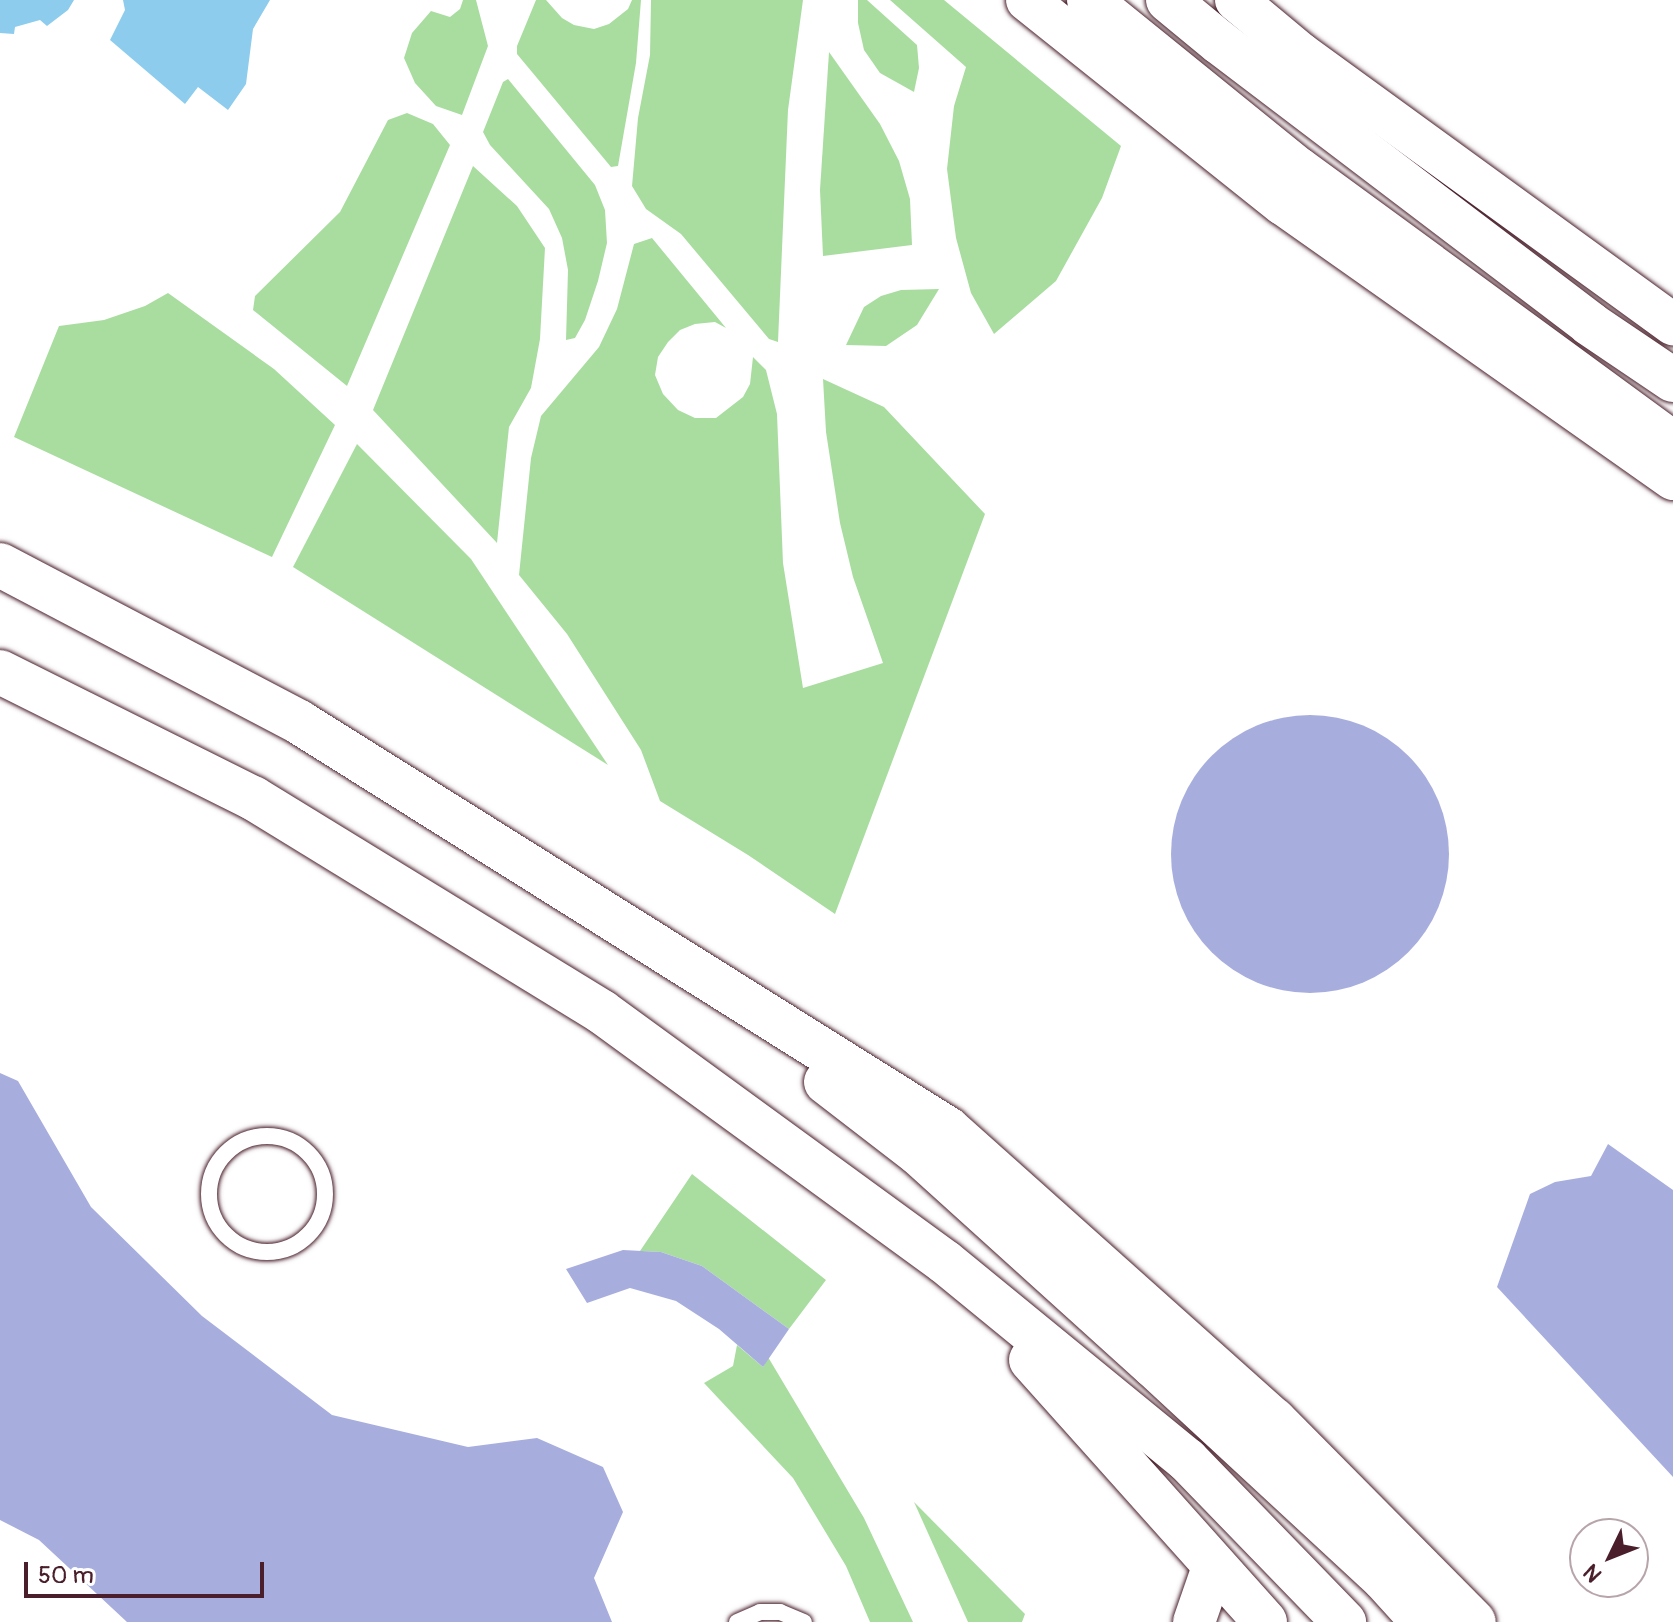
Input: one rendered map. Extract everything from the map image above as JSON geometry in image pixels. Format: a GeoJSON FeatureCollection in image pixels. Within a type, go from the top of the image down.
{"type":"FeatureCollection","features":[{"type":"Feature","properties":{"kind":"main road"},"geometry":{"type":"LineString","coordinates":[[1089,0],[1298,169],[1673,443]]}},
{"type":"Feature","properties":{"kind":"main road"},"geometry":{"type":"LineString","coordinates":[[1168,0],[1590,324],[1673,380]]}},
{"type":"Feature","properties":{"kind":"main road"},"geometry":{"type":"LineString","coordinates":[[0,565],[299,722],[948,1129],[1274,1420],[1474,1622]]}},
{"type":"Feature","properties":{"kind":"main road"},"geometry":{"type":"LineString","coordinates":[[0,672],[253,798],[602,1012],[945,1262],[1187,1460],[1344,1622]]}},
{"type":"Feature","properties":{"kind":"main road"},"geometry":{"type":"LineString","coordinates":[[624,927],[918,1153],[1350,1547],[1423,1622]]}},
{"type":"Feature","properties":{"kind":"main road"},"geometry":{"type":"LineString","coordinates":[[945,1262],[1265,1622]]}},
{"type":"Feature","properties":{"kind":"street"},"geometry":{"type":"LineString","coordinates":[[1027,0],[1283,204],[1673,479]]}},
{"type":"Feature","properties":{"kind":"street"},"geometry":{"type":"LineString","coordinates":[[1236,0],[1301,54],[1673,324]]}},
{"type":"Feature","properties":{"kind":"street"},"geometry":{"type":"LineString","coordinates":[[1194,1622],[1213,1567]]}},
{"type":"Feature","properties":{"kind":"lane"},"geometry":{"type":"LineString","coordinates":[[267,1136],[296,1143],[311,1155],[321,1170],[326,1189],[324,1208],[311,1232],[288,1249],[269,1253],[251,1250],[226,1236],[211,1211],[208,1191],[212,1172],[223,1155],[238,1143],[267,1136]]}},
{"type":"Feature","properties":{"kind":"lane"},"geometry":{"type":"LineString","coordinates":[[737,1622],[760,1612],[770,1612],[804,1622]]}},
{"type":"Feature","properties":{"kind":"green space"},"geometry":{"type":"Polygon","coordinates":[[[463,0],[476,0],[488,46],[462,115],[436,106],[415,83],[404,58],[412,33],[431,11],[450,17],[460,9],[463,0]]]}},
{"type":"Feature","properties":{"kind":"green space"},"geometry":{"type":"Polygon","coordinates":[[[536,0],[546,0],[562,18],[574,25],[594,29],[609,24],[628,9],[632,0],[641,0],[636,63],[618,166],[611,167],[517,54],[517,46],[536,0]]]}},
{"type":"Feature","properties":{"kind":"green space"},"geometry":{"type":"Polygon","coordinates":[[[651,0],[803,0],[788,110],[778,342],[769,339],[681,234],[646,209],[632,186],[638,118],[650,55],[651,0]]]}},
{"type":"Feature","properties":{"kind":"green space"},"geometry":{"type":"Polygon","coordinates":[[[858,0],[867,0],[917,45],[919,68],[914,92],[880,73],[864,50],[858,23],[858,0]]]}},
{"type":"Feature","properties":{"kind":"green space"},"geometry":{"type":"Polygon","coordinates":[[[890,0],[944,0],[1121,146],[1102,198],[1056,281],[994,334],[971,293],[956,238],[947,169],[954,106],[966,67],[890,0]]]}},
{"type":"Feature","properties":{"kind":"green space"},"geometry":{"type":"Polygon","coordinates":[[[829,52],[880,124],[899,161],[910,199],[912,245],[823,256],[820,190],[829,52]]]}},
{"type":"Feature","properties":{"kind":"green space"},"geometry":{"type":"Polygon","coordinates":[[[508,79],[595,185],[605,210],[607,243],[585,320],[575,338],[566,340],[568,270],[562,238],[549,209],[490,145],[483,132],[503,82],[508,79]]]}},
{"type":"Feature","properties":{"kind":"green space"},"geometry":{"type":"Polygon","coordinates":[[[407,113],[433,124],[450,145],[347,386],[253,310],[255,296],[340,212],[388,120],[407,113]]]}},
{"type":"Feature","properties":{"kind":"green space"},"geometry":{"type":"Polygon","coordinates":[[[473,166],[517,206],[545,248],[540,339],[531,388],[509,427],[497,543],[373,410],[473,166]]]}},
{"type":"Feature","properties":{"kind":"green space"},"geometry":{"type":"Polygon","coordinates":[[[652,238],[726,328],[715,322],[695,324],[680,330],[668,342],[658,357],[655,375],[663,394],[678,410],[695,418],[716,418],[743,397],[750,384],[753,357],[766,370],[777,414],[783,563],[803,688],[883,663],[853,577],[840,523],[826,432],[823,379],[884,407],[985,514],[835,914],[660,801],[641,750],[567,634],[519,575],[531,458],[541,416],[599,347],[617,309],[634,244],[652,238]]]}},
{"type":"Feature","properties":{"kind":"green space"},"geometry":{"type":"Polygon","coordinates":[[[939,289],[917,325],[886,346],[846,345],[864,307],[881,296],[901,290],[939,289]]]}},
{"type":"Feature","properties":{"kind":"green space"},"geometry":{"type":"Polygon","coordinates":[[[168,293],[274,369],[335,425],[272,557],[14,437],[59,326],[104,320],[145,306],[168,293]]]}},
{"type":"Feature","properties":{"kind":"green space"},"geometry":{"type":"Polygon","coordinates":[[[357,444],[471,559],[608,765],[293,567],[357,444]]]}},
{"type":"Feature","properties":{"kind":"green space"},"geometry":{"type":"Polygon","coordinates":[[[692,1174],[826,1280],[789,1329],[702,1266],[661,1252],[640,1251],[692,1174]]]}},
{"type":"Feature","properties":{"kind":"green space"},"geometry":{"type":"Polygon","coordinates":[[[737,1345],[763,1367],[768,1357],[864,1518],[913,1622],[870,1622],[846,1566],[793,1478],[704,1383],[733,1366],[737,1345]]]}},
{"type":"Feature","properties":{"kind":"green space"},"geometry":{"type":"Polygon","coordinates":[[[914,1502],[1025,1614],[1022,1622],[968,1622],[914,1502]]]}},
{"type":"Feature","properties":{"kind":"water"},"geometry":{"type":"Polygon","coordinates":[[[0,0],[74,0],[68,10],[47,26],[40,20],[15,27],[14,34],[0,33],[0,0]]]}},
{"type":"Feature","properties":{"kind":"water"},"geometry":{"type":"Polygon","coordinates":[[[123,0],[270,0],[253,29],[246,84],[228,110],[198,87],[185,104],[110,40],[125,10],[123,0]]]}},
{"type":"Feature","properties":{"kind":"building"},"geometry":{"type":"Polygon","coordinates":[[[1324,715],[1376,731],[1409,755],[1439,801],[1447,827],[1447,881],[1439,907],[1409,953],[1363,983],[1324,993],[1296,993],[1244,977],[1211,953],[1202,942],[1187,920],[1173,881],[1171,840],[1187,788],[1211,755],[1222,746],[1244,731],[1283,717],[1324,715]]]}},
{"type":"Feature","properties":{"kind":"building"},"geometry":{"type":"Polygon","coordinates":[[[0,1073],[18,1081],[91,1207],[202,1316],[332,1415],[468,1447],[537,1438],[603,1467],[623,1512],[594,1578],[612,1622],[127,1622],[39,1540],[0,1520],[0,1073]]]}},
{"type":"Feature","properties":{"kind":"building"},"geometry":{"type":"Polygon","coordinates":[[[1608,1144],[1673,1190],[1673,1477],[1497,1287],[1530,1194],[1555,1182],[1591,1176],[1608,1144]]]}},
{"type":"Feature","properties":{"kind":"building"},"geometry":{"type":"Polygon","coordinates":[[[623,1250],[661,1252],[702,1266],[789,1329],[763,1367],[719,1329],[676,1301],[630,1288],[587,1303],[566,1269],[623,1250]]]}}]}
